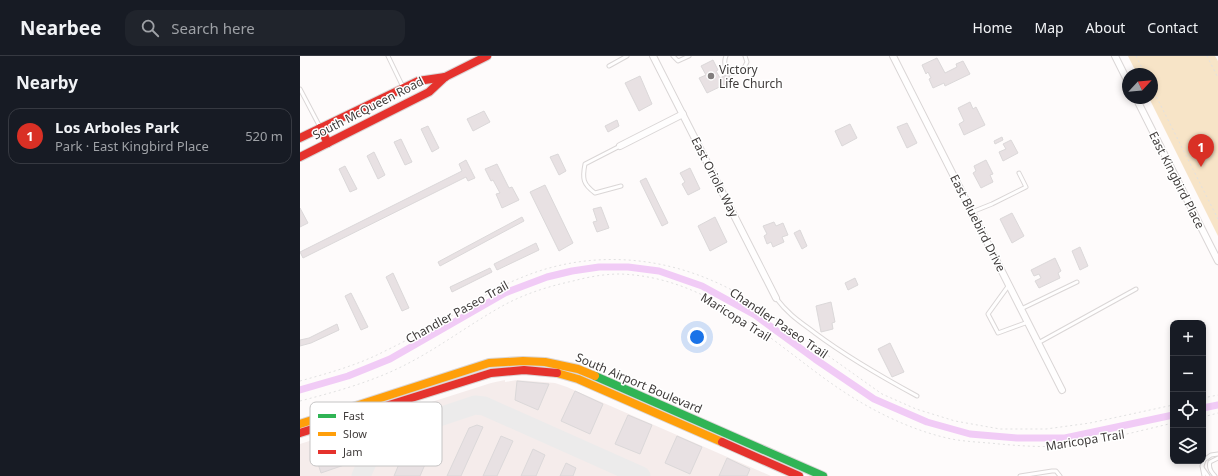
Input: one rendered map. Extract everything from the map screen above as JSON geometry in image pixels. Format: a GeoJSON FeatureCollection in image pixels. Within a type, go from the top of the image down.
{"type":"FeatureCollection","features":[{"type":"Feature","properties":{"kind":"street","name":"South McQueen Road"},"geometry":{"type":"LineString","coordinates":[[300,157],[429,92],[445,77],[487,56]]}},
{"type":"Feature","properties":{"kind":"street","name":"East Oriole Way"},"geometry":{"type":"LineString","coordinates":[[653,56],[776,298]]}},
{"type":"Feature","properties":{"kind":"street","name":"East Bluebird Drive"},"geometry":{"type":"LineString","coordinates":[[893,56],[1062,390]]}},
{"type":"Feature","properties":{"kind":"street"},"geometry":{"type":"LineString","coordinates":[[1115,56],[1122,70]]}},
{"type":"Feature","properties":{"kind":"street","name":"South McQueen Road"},"geometry":{"type":"LineString","coordinates":[[300,138],[418,81],[445,77]]}},
{"type":"Feature","properties":{"kind":"street","name":"East Kingbird Place"},"geometry":{"type":"LineString","coordinates":[[1139,104],[1218,261]]}},
{"type":"Feature","properties":{"kind":"street"},"geometry":{"type":"LineString","coordinates":[[620,146],[683,114]]}},
{"type":"Feature","properties":{"kind":"street"},"geometry":{"type":"LineString","coordinates":[[320,128],[328,143]]}},
{"type":"Feature","properties":{"kind":"street","name":"South Airport Boulevard"},"geometry":{"type":"LineString","coordinates":[[369,402],[489,363],[521,360],[545,361],[565,365],[591,375],[823,476]]}},
{"type":"Feature","properties":{"kind":"street","name":"South Airport Boulevard"},"geometry":{"type":"LineString","coordinates":[[398,402],[491,373],[516,369],[534,369],[563,374],[578,379],[799,476]]}},
{"type":"Feature","properties":{"kind":"street"},"geometry":{"type":"LineString","coordinates":[[456,374],[458,383]]}},
{"type":"Feature","properties":{"kind":"street","name":"South Airport Boulevard"},"geometry":{"type":"LineString","coordinates":[[300,424],[310,421]]}},
{"type":"Feature","properties":{"kind":"street","name":"South Airport Boulevard"},"geometry":{"type":"LineString","coordinates":[[300,433],[310,430]]}},
{"type":"Feature","properties":{"kind":"lane"},"geometry":{"type":"LineString","coordinates":[[388,56],[404,88]]}},
{"type":"Feature","properties":{"kind":"lane"},"geometry":{"type":"LineString","coordinates":[[609,66],[627,56]]}},
{"type":"Feature","properties":{"kind":"lane"},"geometry":{"type":"LineString","coordinates":[[673,56],[678,61],[689,56]]}},
{"type":"Feature","properties":{"kind":"lane"},"geometry":{"type":"LineString","coordinates":[[726,56],[724,61],[725,68],[730,73],[739,73],[744,69],[747,62],[745,56]]}},
{"type":"Feature","properties":{"kind":"lane"},"geometry":{"type":"LineString","coordinates":[[300,89],[320,128]]}},
{"type":"Feature","properties":{"kind":"lane"},"geometry":{"type":"LineString","coordinates":[[620,146],[585,164],[583,174],[586,187],[595,193],[621,186]]}},
{"type":"Feature","properties":{"kind":"lane"},"geometry":{"type":"LineString","coordinates":[[972,212],[1026,187],[1019,173]]}},
{"type":"Feature","properties":{"kind":"lane"},"geometry":{"type":"LineString","coordinates":[[1021,309],[1077,282]]}},
{"type":"Feature","properties":{"kind":"lane"},"geometry":{"type":"LineString","coordinates":[[1009,285],[988,314],[998,333],[1028,322]]}},
{"type":"Feature","properties":{"kind":"lane"},"geometry":{"type":"LineString","coordinates":[[1038,343],[1136,289]]}},
{"type":"Feature","properties":{"kind":"lane"},"geometry":{"type":"LineString","coordinates":[[776,298],[786,311],[827,342],[880,376],[918,396]]}},
{"type":"Feature","properties":{"kind":"lane"},"geometry":{"type":"LineString","coordinates":[[1204,476],[1202,468],[1204,460],[1212,455],[1218,454]]}},
{"type":"Feature","properties":{"kind":"lane"},"geometry":{"type":"LineString","coordinates":[[1214,476],[1209,465],[1210,462],[1218,458]]}},
{"type":"Feature","properties":{"kind":"lane"},"geometry":{"type":"LineString","coordinates":[[1202,468],[1208,476]]}},
{"type":"Feature","properties":{"kind":"lane"},"geometry":{"type":"LineString","coordinates":[[1020,476],[1056,471],[1060,476]]}},
{"type":"Feature","properties":{"kind":"path"},"geometry":{"type":"LineString","coordinates":[[1136,56],[1142,68]]}},
{"type":"Feature","properties":{"kind":"path"},"geometry":{"type":"LineString","coordinates":[[1207,56],[1218,78]]}},
{"type":"Feature","properties":{"kind":"path"},"geometry":{"type":"LineString","coordinates":[[1158,100],[1218,219]]}},
{"type":"Feature","properties":{"kind":"path","name":"Chandler Paseo Trail"},"geometry":{"type":"LineString","coordinates":[[300,381],[352,366],[386,351],[500,287],[519,278],[561,264],[589,260],[619,259],[670,266],[712,280],[754,303],[882,394],[916,409],[955,421],[1000,429],[1046,429],[1090,423],[1170,406]]}},
{"type":"Feature","properties":{"kind":"path","name":"Maricopa Trail"},"geometry":{"type":"LineString","coordinates":[[300,401],[355,385],[404,365],[491,313],[531,293],[556,284],[588,277],[618,274],[640,276],[684,286],[705,296],[751,323],[830,382],[875,411],[932,434],[969,441],[1041,447],[1070,445],[1170,424]]}},
{"type":"Feature","properties":{"kind":"path"},"geometry":{"type":"LineString","coordinates":[[1206,397],[1218,395]]}},
{"type":"Feature","properties":{"kind":"path"},"geometry":{"type":"LineString","coordinates":[[1206,416],[1218,413]]}},
{"type":"Feature","properties":{"kind":"shaded area"},"geometry":{"type":"Polygon","coordinates":[[[1128,56],[1215,56],[1218,61],[1218,236],[1152,104],[1158,104],[1158,68],[1134,68],[1128,56]]]}},
{"type":"Feature","properties":{"kind":"shaded area"},"geometry":{"type":"Polygon","coordinates":[[[505,380],[505,382],[517,380],[555,383],[771,476],[300,476],[300,444],[310,441],[310,466],[442,466],[442,402],[432,402],[505,380]]]}},
{"type":"Feature","properties":{"kind":"building"},"geometry":{"type":"Polygon","coordinates":[[[937,58],[945,73],[957,67],[956,64],[963,61],[970,74],[945,86],[944,83],[933,88],[929,79],[931,78],[928,72],[926,74],[922,65],[937,58]]]}},
{"type":"Feature","properties":{"kind":"building","name":"Victory Life Church"},"geometry":{"type":"Polygon","coordinates":[[[713,60],[720,78],[728,74],[732,81],[707,93],[699,78],[706,75],[701,66],[713,60]]]}},
{"type":"Feature","properties":{"kind":"building"},"geometry":{"type":"Polygon","coordinates":[[[640,76],[652,104],[639,111],[625,83],[640,76]]]}},
{"type":"Feature","properties":{"kind":"building"},"geometry":{"type":"Polygon","coordinates":[[[970,102],[973,109],[976,107],[985,125],[964,135],[959,124],[964,121],[958,108],[970,102]]]}},
{"type":"Feature","properties":{"kind":"building"},"geometry":{"type":"Polygon","coordinates":[[[484,111],[490,122],[473,131],[467,119],[484,111]]]}},
{"type":"Feature","properties":{"kind":"building"},"geometry":{"type":"Polygon","coordinates":[[[617,120],[619,126],[608,132],[605,126],[617,120]]]}},
{"type":"Feature","properties":{"kind":"building"},"geometry":{"type":"Polygon","coordinates":[[[907,123],[917,143],[907,148],[897,127],[907,123]]]}},
{"type":"Feature","properties":{"kind":"building"},"geometry":{"type":"Polygon","coordinates":[[[850,124],[857,138],[842,146],[835,131],[850,124]]]}},
{"type":"Feature","properties":{"kind":"building"},"geometry":{"type":"Polygon","coordinates":[[[428,126],[439,148],[432,152],[421,129],[428,126]]]}},
{"type":"Feature","properties":{"kind":"building"},"geometry":{"type":"Polygon","coordinates":[[[1002,137],[1003,140],[995,144],[994,141],[1002,137]]]}},
{"type":"Feature","properties":{"kind":"building"},"geometry":{"type":"Polygon","coordinates":[[[401,139],[412,162],[405,165],[394,142],[401,139]]]}},
{"type":"Feature","properties":{"kind":"building"},"geometry":{"type":"Polygon","coordinates":[[[1011,140],[1018,153],[1003,161],[999,152],[1006,149],[1003,144],[1011,140]]]}},
{"type":"Feature","properties":{"kind":"building"},"geometry":{"type":"Polygon","coordinates":[[[374,152],[385,175],[378,179],[367,156],[374,152]]]}},
{"type":"Feature","properties":{"kind":"building"},"geometry":{"type":"Polygon","coordinates":[[[558,154],[566,171],[559,175],[550,157],[558,154]]]}},
{"type":"Feature","properties":{"kind":"building"},"geometry":{"type":"Polygon","coordinates":[[[466,160],[475,178],[468,181],[466,177],[303,258],[300,252],[462,171],[459,164],[466,160]]]}},
{"type":"Feature","properties":{"kind":"building"},"geometry":{"type":"Polygon","coordinates":[[[986,160],[993,174],[990,175],[993,182],[981,188],[973,173],[976,171],[974,166],[986,160]]]}},
{"type":"Feature","properties":{"kind":"building"},"geometry":{"type":"Polygon","coordinates":[[[497,164],[509,188],[512,187],[519,200],[502,208],[496,194],[500,193],[493,180],[491,181],[485,169],[497,164]]]}},
{"type":"Feature","properties":{"kind":"building"},"geometry":{"type":"Polygon","coordinates":[[[345,166],[357,189],[350,192],[339,169],[345,166]]]}},
{"type":"Feature","properties":{"kind":"building"},"geometry":{"type":"Polygon","coordinates":[[[690,168],[700,189],[688,195],[682,184],[685,182],[680,173],[690,168]]]}},
{"type":"Feature","properties":{"kind":"building"},"geometry":{"type":"Polygon","coordinates":[[[646,178],[668,223],[662,226],[640,181],[646,178]]]}},
{"type":"Feature","properties":{"kind":"building"},"geometry":{"type":"Polygon","coordinates":[[[545,185],[573,243],[559,251],[530,192],[545,185]]]}},
{"type":"Feature","properties":{"kind":"building"},"geometry":{"type":"Polygon","coordinates":[[[601,207],[609,228],[597,232],[593,222],[597,221],[593,209],[601,207]]]}},
{"type":"Feature","properties":{"kind":"building"},"geometry":{"type":"Polygon","coordinates":[[[300,208],[308,223],[300,227],[300,208]]]}},
{"type":"Feature","properties":{"kind":"building"},"geometry":{"type":"Polygon","coordinates":[[[1012,213],[1024,236],[1012,243],[1000,219],[1012,213]]]}},
{"type":"Feature","properties":{"kind":"building"},"geometry":{"type":"Polygon","coordinates":[[[522,217],[524,221],[440,266],[438,262],[522,217]]]}},
{"type":"Feature","properties":{"kind":"building"},"geometry":{"type":"Polygon","coordinates":[[[715,217],[727,242],[710,251],[698,226],[715,217]]]}},
{"type":"Feature","properties":{"kind":"building"},"geometry":{"type":"Polygon","coordinates":[[[774,222],[776,226],[783,223],[788,235],[782,237],[784,242],[773,247],[771,242],[767,244],[764,236],[767,234],[763,226],[774,222]]]}},
{"type":"Feature","properties":{"kind":"building"},"geometry":{"type":"Polygon","coordinates":[[[800,230],[807,246],[802,249],[794,233],[800,230]]]}},
{"type":"Feature","properties":{"kind":"building"},"geometry":{"type":"Polygon","coordinates":[[[536,243],[539,250],[497,270],[494,264],[536,243]]]}},
{"type":"Feature","properties":{"kind":"building"},"geometry":{"type":"Polygon","coordinates":[[[1080,247],[1088,266],[1080,270],[1072,251],[1080,247]]]}},
{"type":"Feature","properties":{"kind":"building"},"geometry":{"type":"Polygon","coordinates":[[[1055,258],[1061,271],[1058,273],[1060,278],[1039,288],[1035,281],[1041,278],[1039,274],[1034,276],[1031,270],[1055,258]]]}},
{"type":"Feature","properties":{"kind":"building"},"geometry":{"type":"Polygon","coordinates":[[[490,268],[492,272],[452,292],[450,287],[490,268]]]}},
{"type":"Feature","properties":{"kind":"building"},"geometry":{"type":"Polygon","coordinates":[[[393,273],[409,308],[402,311],[386,277],[393,273]]]}},
{"type":"Feature","properties":{"kind":"building"},"geometry":{"type":"Polygon","coordinates":[[[855,278],[858,285],[848,290],[845,283],[855,278]]]}},
{"type":"Feature","properties":{"kind":"building"},"geometry":{"type":"Polygon","coordinates":[[[351,293],[368,327],[361,330],[345,296],[351,293]]]}},
{"type":"Feature","properties":{"kind":"building"},"geometry":{"type":"Polygon","coordinates":[[[831,302],[835,322],[832,323],[833,329],[821,332],[816,306],[831,302]]]}},
{"type":"Feature","properties":{"kind":"building"},"geometry":{"type":"Polygon","coordinates":[[[337,324],[339,330],[311,343],[300,346],[300,340],[309,338],[337,324]]]}},
{"type":"Feature","properties":{"kind":"building"},"geometry":{"type":"Polygon","coordinates":[[[890,343],[904,372],[892,377],[878,349],[890,343]]]}},
{"type":"Feature","properties":{"kind":"building"},"geometry":{"type":"Polygon","coordinates":[[[517,381],[549,384],[538,410],[515,400],[517,381]]]}},
{"type":"Feature","properties":{"kind":"building"},"geometry":{"type":"Polygon","coordinates":[[[575,391],[603,404],[590,434],[561,421],[575,391]]]}},
{"type":"Feature","properties":{"kind":"building"},"geometry":{"type":"Polygon","coordinates":[[[628,415],[652,425],[640,454],[615,444],[628,415]]]}},
{"type":"Feature","properties":{"kind":"building"},"geometry":{"type":"Polygon","coordinates":[[[477,425],[483,427],[461,476],[447,476],[469,428],[477,425]]]}},
{"type":"Feature","properties":{"kind":"building"},"geometry":{"type":"Polygon","coordinates":[[[501,436],[513,441],[497,476],[483,476],[501,436]]]}},
{"type":"Feature","properties":{"kind":"building"},"geometry":{"type":"Polygon","coordinates":[[[677,436],[702,447],[690,474],[665,463],[677,436]]]}},
{"type":"Feature","properties":{"kind":"building"},"geometry":{"type":"Polygon","coordinates":[[[533,449],[545,455],[536,476],[521,476],[533,449]]]}},
{"type":"Feature","properties":{"kind":"building"},"geometry":{"type":"Polygon","coordinates":[[[727,458],[750,469],[747,476],[719,476],[727,458]]]}},
{"type":"Feature","properties":{"kind":"building"},"geometry":{"type":"Polygon","coordinates":[[[566,463],[576,468],[573,476],[560,476],[566,463]]]}},
{"type":"Feature","properties":{"kind":"building"},"geometry":{"type":"Polygon","coordinates":[[[319,466],[341,466],[321,473],[319,466]]]}},
{"type":"Feature","properties":{"kind":"building"},"geometry":{"type":"Polygon","coordinates":[[[398,466],[424,466],[420,476],[394,476],[398,466]]]}},
{"type":"Feature","properties":{"kind":"waterway"},"geometry":{"type":"LineString","coordinates":[[300,390],[348,376],[390,359],[505,293],[547,277],[599,267],[628,267],[659,271],[702,286],[755,315],[815,359],[874,399],[927,422],[970,434],[1017,438],[1065,438],[1170,416]]}},
{"type":"Feature","properties":{"kind":"waterway"},"geometry":{"type":"LineString","coordinates":[[1206,407],[1218,405]]}},
{"type":"Feature","properties":{"kind":"taxiway"},"geometry":{"type":"LineString","coordinates":[[442,416],[475,405],[484,406],[641,476]]}},
{"type":"Feature","properties":{"kind":"taxiway"},"geometry":{"type":"LineString","coordinates":[[361,476],[366,466]]}},
{"type":"Feature","properties":{"kind":"traffic: fast"},"geometry":{"type":"LineString","coordinates":[[595,376],[823,476]]}},
{"type":"Feature","properties":{"kind":"traffic: slow"},"geometry":{"type":"LineString","coordinates":[[368,402],[489,363],[523,361],[545,362],[578,369],[595,376]]}},
{"type":"Feature","properties":{"kind":"traffic: slow"},"geometry":{"type":"LineString","coordinates":[[557,373],[578,379],[722,442]]}},
{"type":"Feature","properties":{"kind":"traffic: slow"},"geometry":{"type":"LineString","coordinates":[[300,424],[310,421]]}},
{"type":"Feature","properties":{"kind":"traffic: jam"},"geometry":{"type":"LineString","coordinates":[[300,157],[429,92],[445,77],[487,56]]}},
{"type":"Feature","properties":{"kind":"traffic: jam"},"geometry":{"type":"LineString","coordinates":[[300,138],[418,81],[445,77]]}},
{"type":"Feature","properties":{"kind":"traffic: jam"},"geometry":{"type":"LineString","coordinates":[[320,128],[328,143]]}},
{"type":"Feature","properties":{"kind":"traffic: jam"},"geometry":{"type":"LineString","coordinates":[[399,402],[491,373],[524,370],[557,373]]}},
{"type":"Feature","properties":{"kind":"traffic: jam"},"geometry":{"type":"LineString","coordinates":[[300,433],[310,430]]}},
{"type":"Feature","properties":{"kind":"traffic: jam"},"geometry":{"type":"LineString","coordinates":[[722,442],[799,476]]}},
{"type":"Feature","properties":{"kind":"place","name":"Victory Life Church"},"geometry":{"type":"Point","coordinates":[711,76]}},
{"type":"Feature","properties":{"kind":"place","name":"Los Arboles Park"},"geometry":{"type":"Point","coordinates":[1201,167]}}]}
